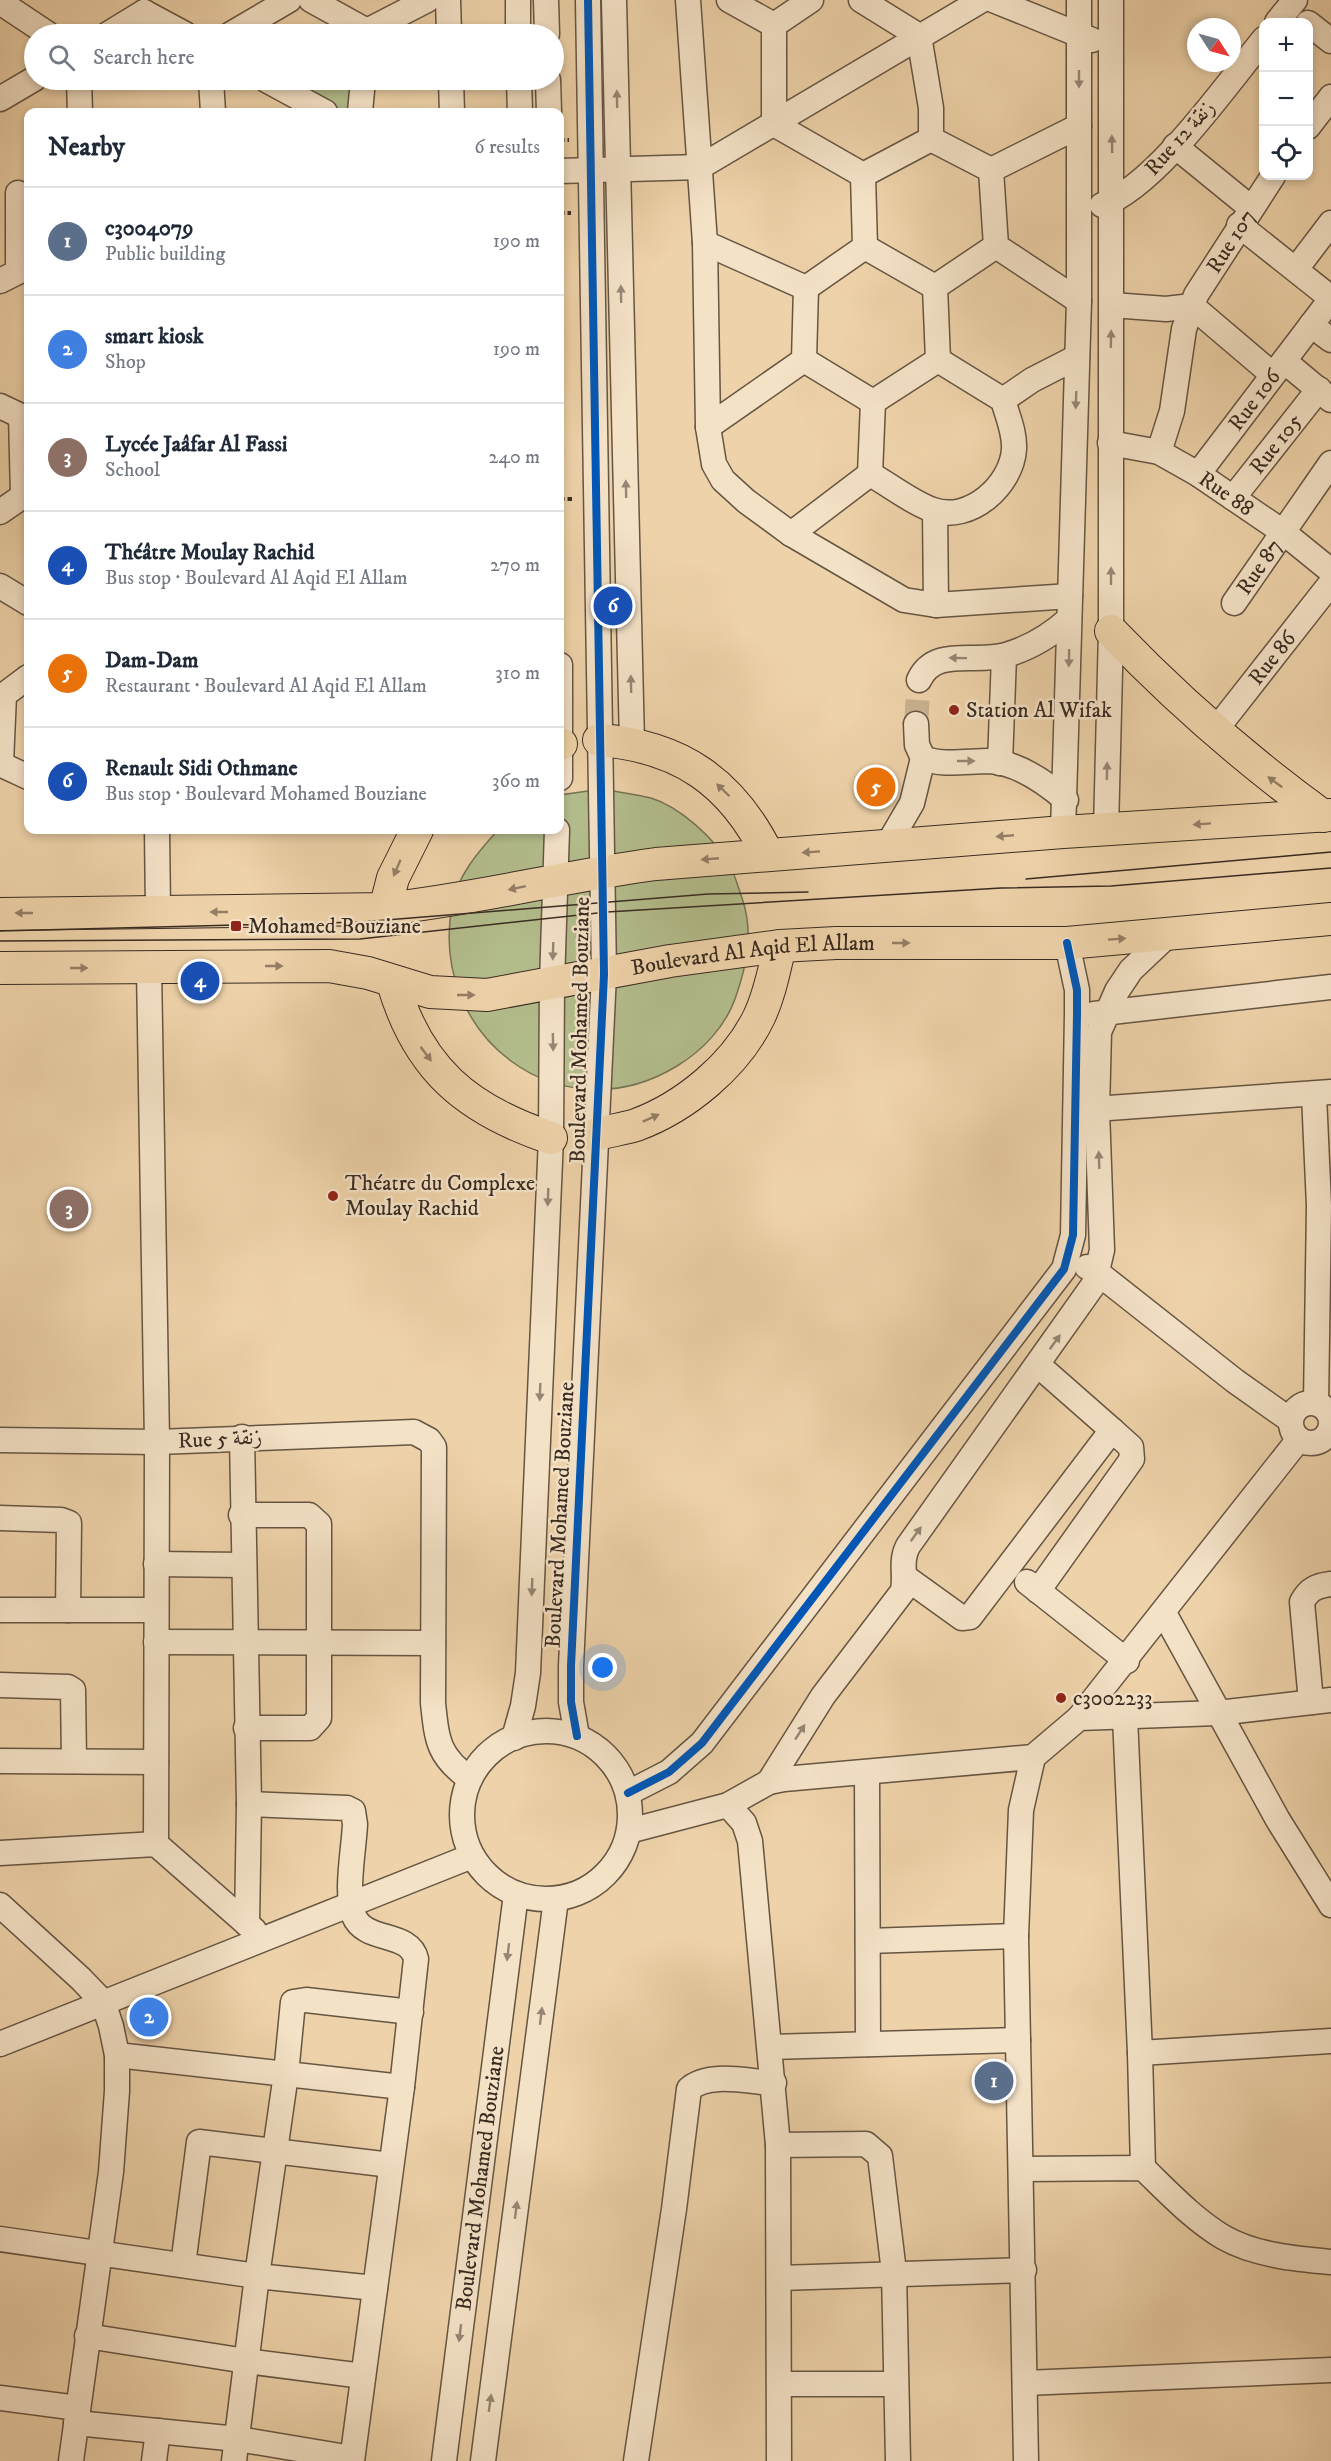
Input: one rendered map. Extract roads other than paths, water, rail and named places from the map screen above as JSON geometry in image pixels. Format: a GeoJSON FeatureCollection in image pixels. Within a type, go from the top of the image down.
{"type":"FeatureCollection","features":[{"type":"Feature","properties":{"kind":"main road"},"geometry":{"type":"LineString","coordinates":[[1111,631],[1214,732],[1264,774],[1327,816]]}},
{"type":"Feature","properties":{"kind":"main road"},"geometry":{"type":"LineString","coordinates":[[599,741],[632,743],[657,749],[704,773],[742,810],[768,855]]}},
{"type":"Feature","properties":{"kind":"main road"},"geometry":{"type":"LineString","coordinates":[[0,914],[386,909],[452,901],[601,871],[656,864],[1063,832],[1327,816]]}},
{"type":"Feature","properties":{"kind":"main road"},"geometry":{"type":"LineString","coordinates":[[386,909],[393,878],[415,834]]}},
{"type":"Feature","properties":{"kind":"main road","name":"Boulevard Al Aqid El Allam"},"geometry":{"type":"LineString","coordinates":[[0,968],[329,966],[368,973],[393,983],[430,992],[468,995],[552,983],[670,961],[780,946],[836,943],[1067,943],[1331,919]]}},
{"type":"Feature","properties":{"kind":"main road"},"geometry":{"type":"LineString","coordinates":[[595,1135],[635,1125],[668,1110],[720,1069],[741,1046],[758,1018],[770,988],[780,946]]}},
{"type":"Feature","properties":{"kind":"main road"},"geometry":{"type":"LineString","coordinates":[[393,983],[403,1016],[419,1045],[438,1071],[462,1094],[488,1112],[517,1127],[551,1138]]}},
{"type":"Feature","properties":{"kind":"street"},"geometry":{"type":"LineString","coordinates":[[248,24],[289,0]]}},
{"type":"Feature","properties":{"kind":"street"},"geometry":{"type":"LineString","coordinates":[[311,0],[352,24]]}},
{"type":"Feature","properties":{"kind":"street"},"geometry":{"type":"LineString","coordinates":[[383,24],[427,0]]}},
{"type":"Feature","properties":{"kind":"street"},"geometry":{"type":"LineString","coordinates":[[448,0],[449,24]]}},
{"type":"Feature","properties":{"kind":"street"},"geometry":{"type":"LineString","coordinates":[[518,0],[519,24]]}},
{"type":"Feature","properties":{"kind":"street"},"geometry":{"type":"LineString","coordinates":[[546,0],[547,24]]}},
{"type":"Feature","properties":{"kind":"street","name":"Boulevard Mohamed Bouziane"},"geometry":{"type":"LineString","coordinates":[[577,1736],[571,1684],[604,974],[588,0]]}},
{"type":"Feature","properties":{"kind":"street"},"geometry":{"type":"LineString","coordinates":[[614,0],[632,743]]}},
{"type":"Feature","properties":{"kind":"street"},"geometry":{"type":"LineString","coordinates":[[688,0],[705,243],[708,426],[714,464],[723,480],[746,501],[791,534],[904,600],[936,605],[1070,607]]}},
{"type":"Feature","properties":{"kind":"street"},"geometry":{"type":"LineString","coordinates":[[729,0],[774,25]]}},
{"type":"Feature","properties":{"kind":"street"},"geometry":{"type":"LineString","coordinates":[[774,25],[811,0]]}},
{"type":"Feature","properties":{"kind":"street"},"geometry":{"type":"LineString","coordinates":[[861,0],[919,36],[931,108],[931,139]]}},
{"type":"Feature","properties":{"kind":"street"},"geometry":{"type":"LineString","coordinates":[[564,171],[700,167],[982,0]]}},
{"type":"Feature","properties":{"kind":"street"},"geometry":{"type":"LineString","coordinates":[[993,0],[1111,47]]}},
{"type":"Feature","properties":{"kind":"street"},"geometry":{"type":"LineString","coordinates":[[1063,832],[1066,800],[1079,301],[1079,0]]}},
{"type":"Feature","properties":{"kind":"street"},"geometry":{"type":"LineString","coordinates":[[1106,830],[1111,631],[1111,0]]}},
{"type":"Feature","properties":{"kind":"street"},"geometry":{"type":"LineString","coordinates":[[0,2],[33,24]]}},
{"type":"Feature","properties":{"kind":"street"},"geometry":{"type":"LineString","coordinates":[[121,24],[144,6],[170,24]]}},
{"type":"Feature","properties":{"kind":"street"},"geometry":{"type":"LineString","coordinates":[[1287,10],[1300,18]]}},
{"type":"Feature","properties":{"kind":"street"},"geometry":{"type":"LineString","coordinates":[[774,25],[774,124]]}},
{"type":"Feature","properties":{"kind":"street"},"geometry":{"type":"LineString","coordinates":[[1313,27],[1331,41]]}},
{"type":"Feature","properties":{"kind":"street","name":"Rue 12 زنقة"},"geometry":{"type":"LineString","coordinates":[[1078,210],[1112,202],[1148,175],[1175,146],[1259,44]]}},
{"type":"Feature","properties":{"kind":"street"},"geometry":{"type":"LineString","coordinates":[[0,99],[24,85]]}},
{"type":"Feature","properties":{"kind":"street"},"geometry":{"type":"LineString","coordinates":[[79,90],[80,108]]}},
{"type":"Feature","properties":{"kind":"street"},"geometry":{"type":"LineString","coordinates":[[212,90],[213,108]]}},
{"type":"Feature","properties":{"kind":"street"},"geometry":{"type":"LineString","coordinates":[[284,90],[318,108]]}},
{"type":"Feature","properties":{"kind":"street"},"geometry":{"type":"LineString","coordinates":[[360,108],[362,90]]}},
{"type":"Feature","properties":{"kind":"street"},"geometry":{"type":"LineString","coordinates":[[451,90],[452,108]]}},
{"type":"Feature","properties":{"kind":"street"},"geometry":{"type":"LineString","coordinates":[[519,90],[520,108]]}},
{"type":"Feature","properties":{"kind":"street"},"geometry":{"type":"LineString","coordinates":[[548,90],[549,108]]}},
{"type":"Feature","properties":{"kind":"street"},"geometry":{"type":"LineString","coordinates":[[1309,126],[1331,96]]}},
{"type":"Feature","properties":{"kind":"street"},"geometry":{"type":"LineString","coordinates":[[774,124],[863,175]]}},
{"type":"Feature","properties":{"kind":"street"},"geometry":{"type":"LineString","coordinates":[[992,170],[1079,126]]}},
{"type":"Feature","properties":{"kind":"street"},"geometry":{"type":"LineString","coordinates":[[931,139],[992,170]]}},
{"type":"Feature","properties":{"kind":"street"},"geometry":{"type":"LineString","coordinates":[[863,175],[931,139]]}},
{"type":"Feature","properties":{"kind":"street"},"geometry":{"type":"LineString","coordinates":[[1175,146],[1296,269],[1331,298]]}},
{"type":"Feature","properties":{"kind":"street"},"geometry":{"type":"LineString","coordinates":[[992,170],[996,246]]}},
{"type":"Feature","properties":{"kind":"street"},"geometry":{"type":"LineString","coordinates":[[863,175],[865,247]]}},
{"type":"Feature","properties":{"kind":"street","name":"Rue 107"},"geometry":{"type":"LineString","coordinates":[[1159,452],[1172,411],[1179,356],[1192,306],[1201,286],[1270,180]]}},
{"type":"Feature","properties":{"kind":"street"},"geometry":{"type":"LineString","coordinates":[[16,186],[16,277]]}},
{"type":"Feature","properties":{"kind":"street"},"geometry":{"type":"LineString","coordinates":[[1296,269],[1331,223]]}},
{"type":"Feature","properties":{"kind":"street"},"geometry":{"type":"LineString","coordinates":[[705,243],[806,288]]}},
{"type":"Feature","properties":{"kind":"street"},"geometry":{"type":"LineString","coordinates":[[935,287],[996,246]]}},
{"type":"Feature","properties":{"kind":"street"},"geometry":{"type":"LineString","coordinates":[[996,246],[1079,301]]}},
{"type":"Feature","properties":{"kind":"street"},"geometry":{"type":"LineString","coordinates":[[865,247],[935,287]]}},
{"type":"Feature","properties":{"kind":"street"},"geometry":{"type":"LineString","coordinates":[[806,288],[865,247]]}},
{"type":"Feature","properties":{"kind":"street"},"geometry":{"type":"LineString","coordinates":[[935,287],[938,360]]}},
{"type":"Feature","properties":{"kind":"street"},"geometry":{"type":"LineString","coordinates":[[804,360],[806,288]]}},
{"type":"Feature","properties":{"kind":"street","name":"Rue 106"},"geometry":{"type":"LineString","coordinates":[[1198,474],[1331,298]]}},
{"type":"Feature","properties":{"kind":"street"},"geometry":{"type":"LineString","coordinates":[[1112,306],[1166,309],[1192,306],[1278,367],[1325,394]]}},
{"type":"Feature","properties":{"kind":"street"},"geometry":{"type":"LineString","coordinates":[[1311,325],[1331,340]]}},
{"type":"Feature","properties":{"kind":"street"},"geometry":{"type":"LineString","coordinates":[[1003,400],[1032,380],[1077,357]]}},
{"type":"Feature","properties":{"kind":"street"},"geometry":{"type":"LineString","coordinates":[[708,426],[804,360]]}},
{"type":"Feature","properties":{"kind":"street"},"geometry":{"type":"LineString","coordinates":[[804,360],[873,402]]}},
{"type":"Feature","properties":{"kind":"street"},"geometry":{"type":"LineString","coordinates":[[870,474],[935,511],[972,508],[995,492],[1003,480],[1014,448],[1003,400],[938,360]]}},
{"type":"Feature","properties":{"kind":"street"},"geometry":{"type":"LineString","coordinates":[[873,402],[938,360]]}},
{"type":"Feature","properties":{"kind":"street","name":"Rue 105"},"geometry":{"type":"LineString","coordinates":[[1233,498],[1325,394]]}},
{"type":"Feature","properties":{"kind":"street"},"geometry":{"type":"LineString","coordinates":[[870,474],[873,402]]}},
{"type":"Feature","properties":{"kind":"street"},"geometry":{"type":"LineString","coordinates":[[17,412],[24,478]]}},
{"type":"Feature","properties":{"kind":"street","name":"Rue 88"},"geometry":{"type":"LineString","coordinates":[[1110,443],[1159,452],[1198,474],[1327,559]]}},
{"type":"Feature","properties":{"kind":"street","name":"Rue 87"},"geometry":{"type":"LineString","coordinates":[[1234,603],[1331,463]]}},
{"type":"Feature","properties":{"kind":"street"},"geometry":{"type":"LineString","coordinates":[[791,534],[870,474]]}},
{"type":"Feature","properties":{"kind":"street"},"geometry":{"type":"LineString","coordinates":[[0,512],[24,498]]}},
{"type":"Feature","properties":{"kind":"street"},"geometry":{"type":"LineString","coordinates":[[935,511],[936,605]]}},
{"type":"Feature","properties":{"kind":"street","name":"Rue 86"},"geometry":{"type":"LineString","coordinates":[[1214,732],[1331,583]]}},
{"type":"Feature","properties":{"kind":"street"},"geometry":{"type":"LineString","coordinates":[[0,586],[24,601]]}},
{"type":"Feature","properties":{"kind":"street"},"geometry":{"type":"LineString","coordinates":[[919,680],[929,665],[937,660],[1004,656],[1039,642],[1070,607]]}},
{"type":"Feature","properties":{"kind":"street"},"geometry":{"type":"LineString","coordinates":[[1000,763],[1004,656]]}},
{"type":"Feature","properties":{"kind":"street"},"geometry":{"type":"LineString","coordinates":[[24,680],[2,694],[1,764],[24,775]]}},
{"type":"Feature","properties":{"kind":"street"},"geometry":{"type":"LineString","coordinates":[[887,846],[912,803],[923,758],[917,745],[916,724]]}},
{"type":"Feature","properties":{"kind":"street"},"geometry":{"type":"LineString","coordinates":[[923,758],[935,761],[1000,763],[1036,777],[1066,800]]}},
{"type":"Feature","properties":{"kind":"street"},"geometry":{"type":"LineString","coordinates":[[157,834],[158,912]]}},
{"type":"Feature","properties":{"kind":"street","name":"Boulevard Mohamed Bouziane"},"geometry":{"type":"LineString","coordinates":[[514,1738],[524,1706],[528,1673],[551,1138],[552,983],[558,834]]}},
{"type":"Feature","properties":{"kind":"street"},"geometry":{"type":"LineString","coordinates":[[628,1793],[669,1772],[702,1743],[1059,1278],[1068,1258],[1073,1235],[1086,1110],[1096,1051],[1106,1013],[1131,970],[1168,935]]}},
{"type":"Feature","properties":{"kind":"street"},"geometry":{"type":"LineString","coordinates":[[769,1782],[823,1696],[895,1605],[903,1591],[905,1577],[902,1561],[908,1546],[1089,1294],[1098,1273],[1102,1250],[1086,1110],[1077,990],[1067,943]]}},
{"type":"Feature","properties":{"kind":"street"},"geometry":{"type":"LineString","coordinates":[[149,968],[157,1442],[156,1844]]}},
{"type":"Feature","properties":{"kind":"street"},"geometry":{"type":"LineString","coordinates":[[1077,1014],[1106,1013],[1331,987]]}},
{"type":"Feature","properties":{"kind":"street"},"geometry":{"type":"LineString","coordinates":[[1086,1110],[1322,1093],[1325,1307],[1316,1403]]}},
{"type":"Feature","properties":{"kind":"street"},"geometry":{"type":"LineString","coordinates":[[629,1831],[728,1805],[769,1782],[1033,1757],[1079,1718],[1164,1612],[1294,1430],[1299,1406],[1316,1403],[1323,1406],[1331,1418],[1329,1432],[1319,1441],[1312,1443],[1294,1430],[1098,1273],[1068,1258]]}},
{"type":"Feature","properties":{"kind":"street"},"geometry":{"type":"LineString","coordinates":[[1038,1365],[1131,1447],[1132,1459],[1038,1591]]}},
{"type":"Feature","properties":{"kind":"street"},"geometry":{"type":"LineString","coordinates":[[905,1577],[966,1619],[1010,1569],[1112,1430]]}},
{"type":"Feature","properties":{"kind":"street","name":"Rue 5 زنقة"},"geometry":{"type":"LineString","coordinates":[[0,1440],[157,1442],[414,1432],[429,1440],[434,1447],[433,1644]]}},
{"type":"Feature","properties":{"kind":"street"},"geometry":{"type":"LineString","coordinates":[[242,1437],[241,1515],[246,1643],[246,1728],[255,1931]]}},
{"type":"Feature","properties":{"kind":"street"},"geometry":{"type":"LineString","coordinates":[[241,1515],[309,1515],[317,1519],[319,1524],[317,1722],[310,1728],[246,1728]]}},
{"type":"Feature","properties":{"kind":"street"},"geometry":{"type":"LineString","coordinates":[[0,1518],[52,1519],[69,1523],[68,1610]]}},
{"type":"Feature","properties":{"kind":"street"},"geometry":{"type":"LineString","coordinates":[[156,1564],[243,1565]]}},
{"type":"Feature","properties":{"kind":"street"},"geometry":{"type":"LineString","coordinates":[[1010,1569],[1126,1660]]}},
{"type":"Feature","properties":{"kind":"street"},"geometry":{"type":"LineString","coordinates":[[1079,1718],[1218,1713],[1321,1701],[1302,1602],[1308,1591],[1318,1586],[1331,1584]]}},
{"type":"Feature","properties":{"kind":"street"},"geometry":{"type":"LineString","coordinates":[[0,1610],[156,1610]]}},
{"type":"Feature","properties":{"kind":"street"},"geometry":{"type":"LineString","coordinates":[[1164,1612],[1278,1820],[1331,1905]]}},
{"type":"Feature","properties":{"kind":"street"},"geometry":{"type":"LineString","coordinates":[[156,1642],[319,1641],[433,1644],[433,1703],[439,1744],[449,1762],[470,1779]]}},
{"type":"Feature","properties":{"kind":"street"},"geometry":{"type":"LineString","coordinates":[[0,1685],[73,1690],[74,1761]]}},
{"type":"Feature","properties":{"kind":"street"},"geometry":{"type":"LineString","coordinates":[[1125,1717],[1143,2168]]}},
{"type":"Feature","properties":{"kind":"street"},"geometry":{"type":"LineString","coordinates":[[553,1731],[577,1736],[600,1749],[617,1769],[628,1793],[629,1831],[620,1856],[604,1877],[582,1892],[556,1899],[536,1899],[516,1894],[490,1879],[472,1856],[465,1838],[462,1818],[464,1798],[470,1779],[485,1758],[514,1738],[553,1731]]}},
{"type":"Feature","properties":{"kind":"street"},"geometry":{"type":"LineString","coordinates":[[1026,2461],[1023,2169],[1016,1936],[1021,1810],[1033,1757]]}},
{"type":"Feature","properties":{"kind":"street"},"geometry":{"type":"LineString","coordinates":[[0,1761],[156,1762]]}},
{"type":"Feature","properties":{"kind":"street"},"geometry":{"type":"LineString","coordinates":[[867,1773],[868,2044]]}},
{"type":"Feature","properties":{"kind":"street"},"geometry":{"type":"LineString","coordinates":[[0,2398],[236,2450],[352,2459],[417,1966],[415,1954],[404,1944],[361,1927],[350,1903],[355,1824],[353,1811],[347,1808],[249,1804]]}},
{"type":"Feature","properties":{"kind":"street"},"geometry":{"type":"LineString","coordinates":[[728,1805],[744,1823],[750,1841],[774,2083],[778,2145],[780,2278],[779,2461]]}},
{"type":"Feature","properties":{"kind":"street"},"geometry":{"type":"LineString","coordinates":[[0,1853],[156,1844],[255,1931]]}},
{"type":"Feature","properties":{"kind":"street"},"geometry":{"type":"LineString","coordinates":[[0,2044],[103,2002],[255,1931],[350,1903],[472,1856]]}},
{"type":"Feature","properties":{"kind":"street","name":"Boulevard Mohamed Bouziane"},"geometry":{"type":"LineString","coordinates":[[444,2461],[516,1894]]}},
{"type":"Feature","properties":{"kind":"street","name":"Boulevard Mohamed Bouziane"},"geometry":{"type":"LineString","coordinates":[[483,2461],[556,1899]]}},
{"type":"Feature","properties":{"kind":"street"},"geometry":{"type":"LineString","coordinates":[[0,1905],[103,2002],[117,2055],[117,2091],[111,2172],[70,2461]]}},
{"type":"Feature","properties":{"kind":"street"},"geometry":{"type":"LineString","coordinates":[[868,1941],[1016,1936]]}},
{"type":"Feature","properties":{"kind":"street"},"geometry":{"type":"LineString","coordinates":[[236,2450],[294,2001],[411,2012]]}},
{"type":"Feature","properties":{"kind":"street"},"geometry":{"type":"LineString","coordinates":[[770,2047],[1018,2040]]}},
{"type":"Feature","properties":{"kind":"street"},"geometry":{"type":"LineString","coordinates":[[1140,2053],[1331,2041]]}},
{"type":"Feature","properties":{"kind":"street"},"geometry":{"type":"LineString","coordinates":[[117,2055],[402,2087]]}},
{"type":"Feature","properties":{"kind":"street"},"geometry":{"type":"LineString","coordinates":[[636,2461],[674,2209],[689,2089],[697,2082],[713,2080],[774,2083]]}},
{"type":"Feature","properties":{"kind":"street"},"geometry":{"type":"LineString","coordinates":[[183,2265],[200,2142],[391,2165]]}},
{"type":"Feature","properties":{"kind":"street"},"geometry":{"type":"LineString","coordinates":[[778,2145],[866,2144],[874,2148],[880,2156],[894,2272],[898,2461]]}},
{"type":"Feature","properties":{"kind":"street"},"geometry":{"type":"LineString","coordinates":[[1023,2169],[1143,2168],[1187,2210],[1225,2238],[1294,2259],[1331,2262]]}},
{"type":"Feature","properties":{"kind":"street"},"geometry":{"type":"LineString","coordinates":[[0,2240],[257,2276],[375,2288]]}},
{"type":"Feature","properties":{"kind":"street"},"geometry":{"type":"LineString","coordinates":[[780,2278],[894,2272],[1024,2270]]}},
{"type":"Feature","properties":{"kind":"street"},"geometry":{"type":"LineString","coordinates":[[87,2336],[246,2361],[363,2376]]}},
{"type":"Feature","properties":{"kind":"street"},"geometry":{"type":"LineString","coordinates":[[1025,2383],[1331,2370]]}},
{"type":"Feature","properties":{"kind":"street"},"geometry":{"type":"LineString","coordinates":[[780,2384],[896,2384]]}},
{"type":"Feature","properties":{"kind":"street"},"geometry":{"type":"LineString","coordinates":[[154,2461],[158,2431]]}},
{"type":"Feature","properties":{"kind":"tunnel"},"geometry":{"type":"LineString","coordinates":[[916,724],[919,680]]}},
{"type":"Feature","properties":{"kind":"tram line"},"geometry":{"type":"LineString","coordinates":[[1026,879],[1331,852]]}},
{"type":"Feature","properties":{"kind":"tram line"},"geometry":{"type":"LineString","coordinates":[[0,941],[360,939],[607,912],[1001,888],[1111,886],[1331,868]]}},
{"type":"Feature","properties":{"kind":"tram line"},"geometry":{"type":"LineString","coordinates":[[0,931],[361,922],[708,894],[808,892]]}},
{"type":"Feature","properties":{"kind":"place","name":"Renault Sidi Othmane"},"geometry":{"type":"Point","coordinates":[613,606]}},
{"type":"Feature","properties":{"kind":"place","name":"Station Al Wifak"},"geometry":{"type":"Point","coordinates":[954,710]}},
{"type":"Feature","properties":{"kind":"place","name":"Dam-Dam"},"geometry":{"type":"Point","coordinates":[876,787]}},
{"type":"Feature","properties":{"kind":"place","name":"Mohamed Bouziane"},"geometry":{"type":"Point","coordinates":[236,926]}},
{"type":"Feature","properties":{"kind":"place","name":"Théâtre Moulay Rachid"},"geometry":{"type":"Point","coordinates":[200,981]}},
{"type":"Feature","properties":{"kind":"place","name":"Théatre du Complexe Moulay Rachid"},"geometry":{"type":"Point","coordinates":[333,1196]}},
{"type":"Feature","properties":{"kind":"place","name":"Lycée Jaâfar Al Fassi"},"geometry":{"type":"Point","coordinates":[69,1209]}},
{"type":"Feature","properties":{"kind":"place","name":"c3002233"},"geometry":{"type":"Point","coordinates":[1061,1698]}},
{"type":"Feature","properties":{"kind":"place","name":"smart kiosk"},"geometry":{"type":"Point","coordinates":[149,2017]}},
{"type":"Feature","properties":{"kind":"place","name":"c3004079"},"geometry":{"type":"Point","coordinates":[994,2081]}}]}
